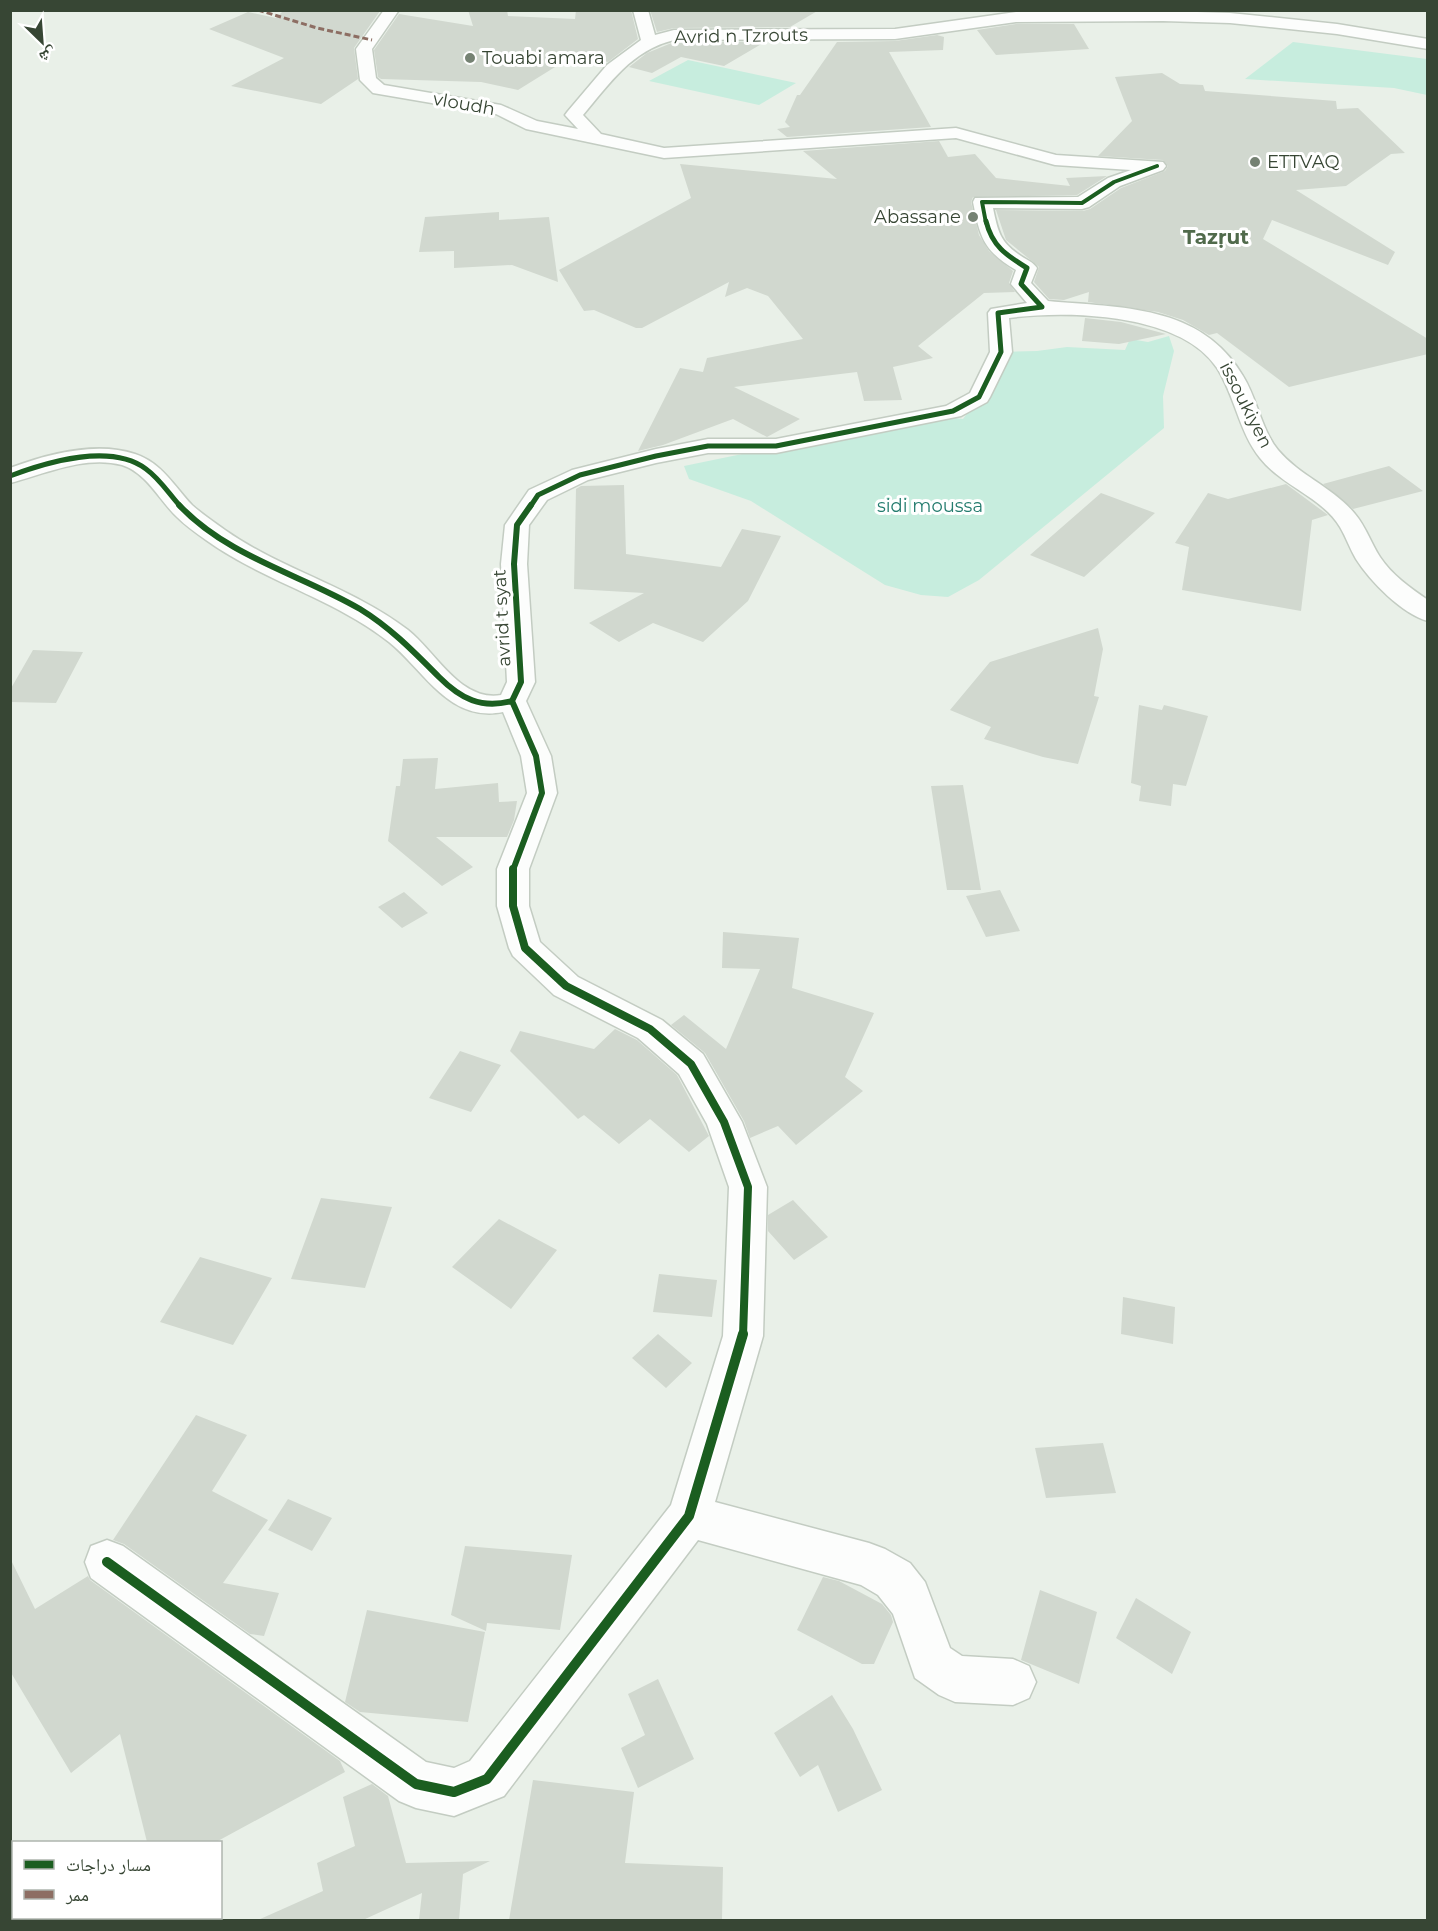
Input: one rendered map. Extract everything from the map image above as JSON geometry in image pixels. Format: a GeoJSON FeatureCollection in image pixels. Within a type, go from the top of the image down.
{"type":"FeatureCollection","features":[{"type":"Feature","properties":{"kind":"street","name":"vloudh"},"geometry":{"type":"LineString","coordinates":[[392,10],[364,49],[368,80],[380,89],[501,110],[532,125],[595,138]]}},
{"type":"Feature","properties":{"kind":"street"},"geometry":{"type":"LineString","coordinates":[[640,10],[649,41]]}},
{"type":"Feature","properties":{"kind":"street"},"geometry":{"type":"LineString","coordinates":[[1163,16],[1194,10]]}},
{"type":"Feature","properties":{"kind":"street","name":"Avrid n Tzrouts"},"geometry":{"type":"LineString","coordinates":[[595,138],[574,115],[613,68],[649,41],[674,35],[895,34],[1006,15],[1163,16],[1230,18],[1337,29],[1428,44]]}},
{"type":"Feature","properties":{"kind":"street"},"geometry":{"type":"LineString","coordinates":[[595,138],[664,153],[956,133],[1055,160],[1157,166],[1114,182],[1082,202],[982,202],[990,241],[1005,255],[1027,268],[1021,284],[1042,307]]}},
{"type":"Feature","properties":{"kind":"street","name":"issoukiyen"},"geometry":{"type":"LineString","coordinates":[[1042,307],[1121,313],[1154,321],[1190,332],[1220,354],[1246,403],[1249,418],[1269,453],[1305,486],[1347,519],[1369,559],[1390,586],[1428,613]]}},
{"type":"Feature","properties":{"kind":"street","name":"avrid t syat"},"geometry":{"type":"LineString","coordinates":[[512,701],[521,682],[514,564],[517,525],[538,495],[580,476],[656,456],[708,446],[776,446],[953,411],[980,397],[1001,352],[998,314],[1042,307]]}},
{"type":"Feature","properties":{"kind":"street"},"geometry":{"type":"LineString","coordinates":[[10,476],[29,468],[75,458],[110,456],[138,463],[190,516],[226,542],[335,595],[400,638],[456,693],[474,703],[488,706],[512,701],[536,756],[542,793],[513,869],[513,906],[525,948],[566,986],[650,1029],[691,1064],[724,1122],[748,1187],[743,1336],[689,1516],[487,1779],[454,1792],[416,1784],[107,1562]]}},
{"type":"Feature","properties":{"kind":"street"},"geometry":{"type":"LineString","coordinates":[[689,1516],[869,1565],[894,1579],[909,1598],[924,1634],[931,1662],[955,1679],[1012,1682]]}},
{"type":"Feature","properties":{"kind":"green space"},"geometry":{"type":"Polygon","coordinates":[[[1293,42],[1427,59],[1427,95],[1394,88],[1245,79],[1293,42]]]}},
{"type":"Feature","properties":{"kind":"green space"},"geometry":{"type":"Polygon","coordinates":[[[688,60],[796,83],[759,105],[649,81],[688,60]]]}},
{"type":"Feature","properties":{"kind":"green space","name":"sidi moussa"},"geometry":{"type":"Polygon","coordinates":[[[1169,336],[1174,351],[1163,396],[1164,428],[979,580],[948,597],[921,595],[885,585],[751,501],[689,479],[684,466],[933,415],[963,419],[979,397],[1001,352],[1067,347],[1125,350],[1130,339],[1148,342],[1169,336]]]}},
{"type":"Feature","properties":{"kind":"building"},"geometry":{"type":"Polygon","coordinates":[[[284,10],[380,11],[354,48],[358,79],[321,104],[231,86],[284,58],[209,29],[248,12],[276,18],[284,10]]]}},
{"type":"Feature","properties":{"kind":"building"},"geometry":{"type":"Polygon","coordinates":[[[468,10],[507,10],[508,16],[575,19],[576,10],[631,10],[638,39],[608,62],[576,54],[518,90],[481,82],[381,79],[378,77],[374,50],[399,14],[473,26],[468,10]]]}},
{"type":"Feature","properties":{"kind":"building"},"geometry":{"type":"Polygon","coordinates":[[[650,10],[819,10],[790,27],[674,28],[657,32],[650,10]]]}},
{"type":"Feature","properties":{"kind":"building"},"geometry":{"type":"Polygon","coordinates":[[[1016,24],[1074,24],[1089,49],[996,55],[977,30],[1016,24]]]}},
{"type":"Feature","properties":{"kind":"building"},"geometry":{"type":"Polygon","coordinates":[[[937,35],[944,37],[943,50],[889,52],[931,127],[787,137],[777,129],[790,127],[785,122],[797,95],[800,95],[837,42],[895,41],[937,35]]]}},
{"type":"Feature","properties":{"kind":"building"},"geometry":{"type":"Polygon","coordinates":[[[674,42],[765,42],[724,66],[681,57],[652,73],[629,67],[647,53],[674,42]]]}},
{"type":"Feature","properties":{"kind":"building"},"geometry":{"type":"Polygon","coordinates":[[[1162,73],[1180,84],[1203,85],[1205,91],[1336,101],[1337,109],[1358,108],[1405,153],[1391,154],[1346,186],[1296,190],[1395,252],[1388,265],[1272,220],[1263,239],[1428,339],[1428,354],[1289,387],[1217,333],[1209,335],[1183,320],[1158,312],[1088,302],[1089,292],[1064,300],[1049,299],[1034,282],[1039,267],[1006,240],[996,210],[1083,211],[1090,209],[1121,188],[1165,171],[1168,166],[1163,160],[1098,156],[1132,121],[1115,77],[1162,73]]]}},
{"type":"Feature","properties":{"kind":"building"},"geometry":{"type":"Polygon","coordinates":[[[939,141],[948,157],[975,154],[996,178],[1070,186],[1066,178],[1107,176],[1077,195],[973,197],[971,202],[979,235],[989,251],[1013,271],[1009,283],[1015,292],[984,293],[918,346],[933,358],[893,367],[902,400],[864,401],[857,372],[734,387],[800,419],[767,437],[733,419],[663,445],[638,451],[680,368],[703,372],[707,358],[803,339],[768,296],[747,288],[725,297],[729,282],[642,328],[636,328],[594,310],[584,311],[559,270],[691,198],[680,164],[837,179],[803,151],[939,141]]]}},
{"type":"Feature","properties":{"kind":"building"},"geometry":{"type":"Polygon","coordinates":[[[499,212],[499,220],[549,217],[558,282],[512,265],[454,268],[454,251],[419,252],[425,217],[499,212]]]}},
{"type":"Feature","properties":{"kind":"building"},"geometry":{"type":"Polygon","coordinates":[[[1085,318],[1121,322],[1166,334],[1119,344],[1082,341],[1085,318]]]}},
{"type":"Feature","properties":{"kind":"building"},"geometry":{"type":"Polygon","coordinates":[[[1389,466],[1423,491],[1353,509],[1323,484],[1389,466]]]}},
{"type":"Feature","properties":{"kind":"building"},"geometry":{"type":"Polygon","coordinates":[[[1286,484],[1328,515],[1312,520],[1301,611],[1182,590],[1189,547],[1175,543],[1208,493],[1228,499],[1286,484]]]}},
{"type":"Feature","properties":{"kind":"building"},"geometry":{"type":"Polygon","coordinates":[[[624,485],[626,554],[721,567],[742,529],[781,536],[748,601],[703,642],[653,623],[619,642],[589,623],[644,593],[574,589],[576,489],[581,486],[624,485]]]}},
{"type":"Feature","properties":{"kind":"building"},"geometry":{"type":"Polygon","coordinates":[[[1101,493],[1155,513],[1084,577],[1030,555],[1101,493]]]}},
{"type":"Feature","properties":{"kind":"building"},"geometry":{"type":"Polygon","coordinates":[[[1098,628],[1103,649],[1094,696],[1099,697],[1078,764],[1043,757],[984,739],[991,727],[950,710],[990,662],[1098,628]]]}},
{"type":"Feature","properties":{"kind":"building"},"geometry":{"type":"Polygon","coordinates":[[[33,650],[83,652],[56,703],[10,702],[10,690],[33,650]]]}},
{"type":"Feature","properties":{"kind":"building"},"geometry":{"type":"Polygon","coordinates":[[[1139,705],[1162,710],[1164,705],[1208,716],[1186,786],[1173,784],[1171,806],[1139,801],[1141,786],[1131,783],[1139,705]]]}},
{"type":"Feature","properties":{"kind":"building"},"geometry":{"type":"Polygon","coordinates":[[[438,758],[435,789],[498,783],[499,802],[517,801],[514,820],[507,837],[436,837],[473,867],[442,886],[388,841],[396,786],[400,786],[403,759],[438,758]]]}},
{"type":"Feature","properties":{"kind":"building"},"geometry":{"type":"Polygon","coordinates":[[[963,785],[981,890],[947,890],[931,786],[963,785]]]}},
{"type":"Feature","properties":{"kind":"building"},"geometry":{"type":"Polygon","coordinates":[[[1000,890],[1020,931],[986,937],[966,896],[1000,890]]]}},
{"type":"Feature","properties":{"kind":"building"},"geometry":{"type":"Polygon","coordinates":[[[404,892],[428,913],[402,928],[378,907],[404,892]]]}},
{"type":"Feature","properties":{"kind":"building"},"geometry":{"type":"Polygon","coordinates":[[[723,932],[799,938],[792,988],[874,1013],[845,1077],[863,1091],[796,1145],[778,1126],[750,1138],[744,1121],[705,1053],[671,1025],[684,1015],[726,1049],[760,969],[722,968],[723,932]]]}},
{"type":"Feature","properties":{"kind":"building"},"geometry":{"type":"Polygon","coordinates":[[[615,1029],[637,1040],[677,1075],[709,1136],[689,1152],[650,1119],[619,1144],[584,1115],[578,1119],[510,1051],[520,1031],[594,1049],[615,1029]]]}},
{"type":"Feature","properties":{"kind":"building"},"geometry":{"type":"Polygon","coordinates":[[[460,1051],[501,1065],[471,1112],[429,1098],[460,1051]]]}},
{"type":"Feature","properties":{"kind":"building"},"geometry":{"type":"Polygon","coordinates":[[[321,1198],[392,1207],[365,1288],[291,1279],[321,1198]]]}},
{"type":"Feature","properties":{"kind":"building"},"geometry":{"type":"Polygon","coordinates":[[[793,1200],[828,1237],[794,1260],[768,1231],[768,1215],[793,1200]]]}},
{"type":"Feature","properties":{"kind":"building"},"geometry":{"type":"Polygon","coordinates":[[[499,1219],[557,1250],[511,1309],[452,1267],[499,1219]]]}},
{"type":"Feature","properties":{"kind":"building"},"geometry":{"type":"Polygon","coordinates":[[[200,1257],[272,1278],[233,1345],[160,1322],[200,1257]]]}},
{"type":"Feature","properties":{"kind":"building"},"geometry":{"type":"Polygon","coordinates":[[[659,1274],[717,1280],[712,1317],[653,1312],[659,1274]]]}},
{"type":"Feature","properties":{"kind":"building"},"geometry":{"type":"Polygon","coordinates":[[[1123,1297],[1175,1307],[1173,1344],[1121,1334],[1123,1297]]]}},
{"type":"Feature","properties":{"kind":"building"},"geometry":{"type":"Polygon","coordinates":[[[658,1334],[692,1363],[666,1388],[632,1358],[658,1334]]]}},
{"type":"Feature","properties":{"kind":"building"},"geometry":{"type":"Polygon","coordinates":[[[196,1415],[247,1435],[212,1491],[268,1520],[223,1583],[279,1593],[264,1636],[250,1634],[124,1544],[113,1540],[196,1415]]]}},
{"type":"Feature","properties":{"kind":"building"},"geometry":{"type":"Polygon","coordinates":[[[1103,1443],[1116,1493],[1046,1498],[1035,1448],[1103,1443]]]}},
{"type":"Feature","properties":{"kind":"building"},"geometry":{"type":"Polygon","coordinates":[[[288,1499],[332,1518],[312,1551],[268,1530],[288,1499]]]}},
{"type":"Feature","properties":{"kind":"building"},"geometry":{"type":"Polygon","coordinates":[[[465,1546],[572,1555],[560,1630],[487,1623],[486,1631],[451,1615],[465,1546]]]}},
{"type":"Feature","properties":{"kind":"building"},"geometry":{"type":"Polygon","coordinates":[[[10,1558],[35,1609],[88,1576],[90,1580],[340,1761],[345,1772],[218,1841],[147,1841],[120,1734],[71,1773],[10,1671],[10,1558]]]}},
{"type":"Feature","properties":{"kind":"building"},"geometry":{"type":"Polygon","coordinates":[[[823,1577],[839,1581],[882,1604],[891,1615],[893,1622],[874,1664],[862,1664],[797,1630],[823,1577]]]}},
{"type":"Feature","properties":{"kind":"building"},"geometry":{"type":"Polygon","coordinates":[[[1040,1590],[1097,1612],[1079,1684],[1021,1660],[1040,1590]]]}},
{"type":"Feature","properties":{"kind":"building"},"geometry":{"type":"Polygon","coordinates":[[[1136,1598],[1191,1632],[1172,1674],[1116,1638],[1136,1598]]]}},
{"type":"Feature","properties":{"kind":"building"},"geometry":{"type":"Polygon","coordinates":[[[367,1610],[485,1632],[468,1722],[360,1712],[345,1702],[367,1610]]]}},
{"type":"Feature","properties":{"kind":"building"},"geometry":{"type":"Polygon","coordinates":[[[658,1679],[694,1759],[638,1788],[621,1748],[645,1735],[628,1694],[658,1679]]]}},
{"type":"Feature","properties":{"kind":"building"},"geometry":{"type":"Polygon","coordinates":[[[832,1695],[853,1729],[882,1790],[838,1812],[818,1765],[800,1777],[774,1733],[832,1695]]]}},
{"type":"Feature","properties":{"kind":"building"},"geometry":{"type":"Polygon","coordinates":[[[533,1780],[634,1792],[625,1863],[723,1867],[722,1920],[509,1920],[533,1780]]]}},
{"type":"Feature","properties":{"kind":"building"},"geometry":{"type":"Polygon","coordinates":[[[372,1784],[388,1796],[406,1863],[490,1861],[463,1874],[459,1920],[419,1920],[422,1893],[363,1920],[258,1920],[323,1891],[317,1863],[355,1846],[343,1797],[372,1784]]]}},
{"type":"Feature","properties":{"kind":"marked path"},"geometry":{"type":"LineString","coordinates":[[258,10],[317,28],[372,40]]}},
{"type":"Feature","properties":{"kind":"cycle path"},"geometry":{"type":"LineString","coordinates":[[10,476],[39,466],[93,456],[110,456],[139,464],[154,475],[186,512],[226,542],[360,609],[401,638],[442,680],[465,698],[477,704],[489,705],[512,701],[521,682],[514,564],[517,525],[538,495],[580,475],[656,456],[708,446],[776,446],[953,411],[979,397],[1001,352],[998,313],[1042,307],[1021,284],[1027,268],[1005,254],[993,242],[987,227],[982,202],[1082,203],[1114,182],[1157,166]]}},
{"type":"Feature","properties":{"kind":"cycle path"},"geometry":{"type":"LineString","coordinates":[[107,1562],[416,1784],[454,1792],[487,1779],[689,1516],[743,1336],[748,1187],[724,1122],[691,1064],[650,1029],[566,986],[525,948],[513,906],[513,869],[542,793],[536,756],[512,701]]}},
{"type":"Feature","properties":{"kind":"place","name":"Touabi amara"},"geometry":{"type":"Point","coordinates":[470,58]}},
{"type":"Feature","properties":{"kind":"place","name":"ETTVAQ"},"geometry":{"type":"Point","coordinates":[1255,162]}},
{"type":"Feature","properties":{"kind":"place","name":"Abassane"},"geometry":{"type":"Point","coordinates":[973,217]}},
{"type":"Feature","properties":{"kind":"district","name":"Tazṛut"},"geometry":{"type":"Point","coordinates":[1216,237]}}]}
